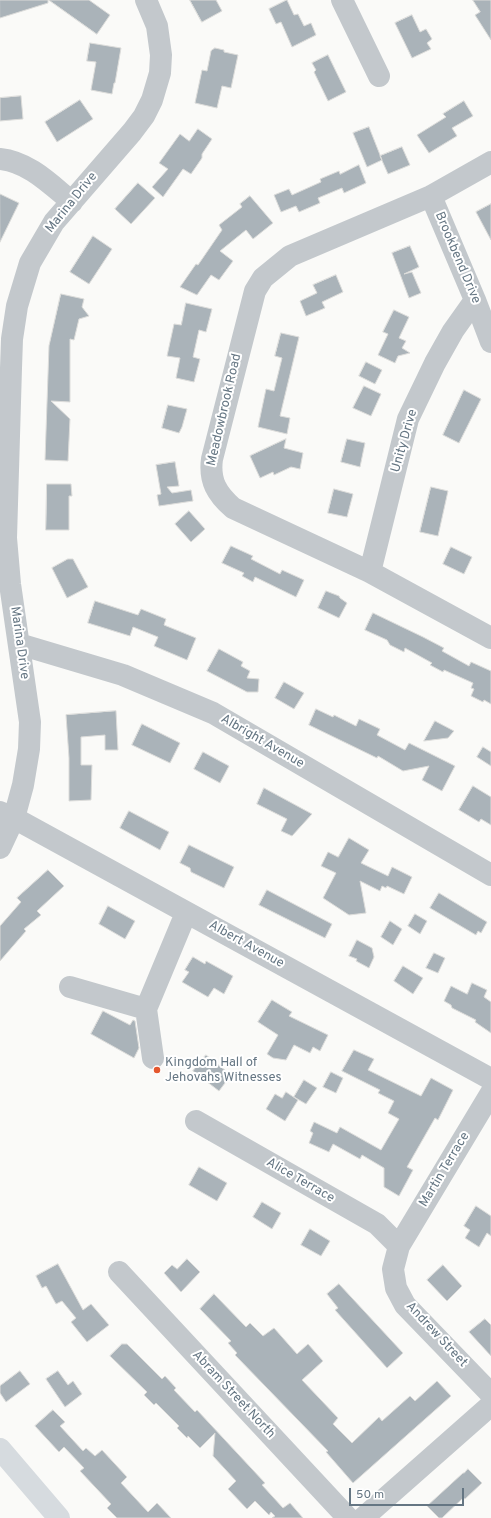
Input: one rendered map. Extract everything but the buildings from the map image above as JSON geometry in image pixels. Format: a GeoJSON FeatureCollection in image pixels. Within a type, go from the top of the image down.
{"type":"FeatureCollection","features":[{"type":"Feature","properties":{"kind":"main road"},"geometry":{"type":"LineString","coordinates":[[0,1449],[59,1518]]}},
{"type":"Feature","properties":{"kind":"street","name":"Marina Drive"},"geometry":{"type":"LineString","coordinates":[[0,848],[7,815],[23,785],[29,749],[30,722],[10,584],[6,538],[4,411],[17,306],[30,263],[54,222],[132,132],[144,116],[152,100],[160,73],[161,54],[158,26],[146,0]]}},
{"type":"Feature","properties":{"kind":"street"},"geometry":{"type":"LineString","coordinates":[[342,0],[380,76]]}},
{"type":"Feature","properties":{"kind":"street"},"geometry":{"type":"LineString","coordinates":[[0,159],[24,165],[72,202]]}},
{"type":"Feature","properties":{"kind":"street","name":"Meadowbrook Road"},"geometry":{"type":"LineString","coordinates":[[491,162],[431,196],[290,256],[263,278],[255,291],[210,470],[218,492],[233,508],[370,572],[491,638]]}},
{"type":"Feature","properties":{"kind":"street","name":"Brookbend Drive"},"geometry":{"type":"LineString","coordinates":[[431,196],[491,342]]}},
{"type":"Feature","properties":{"kind":"street","name":"Unity Drive"},"geometry":{"type":"LineString","coordinates":[[370,572],[408,419],[435,363],[453,331],[475,300]]}},
{"type":"Feature","properties":{"kind":"street","name":"Albright Avenue"},"geometry":{"type":"LineString","coordinates":[[18,644],[122,675],[213,713],[491,875]]}},
{"type":"Feature","properties":{"kind":"street","name":"Albert Avenue"},"geometry":{"type":"LineString","coordinates":[[7,815],[491,1079]]}},
{"type":"Feature","properties":{"kind":"street"},"geometry":{"type":"LineString","coordinates":[[153,1058],[146,1009],[186,913]]}},
{"type":"Feature","properties":{"kind":"street"},"geometry":{"type":"LineString","coordinates":[[70,987],[146,1009]]}},
{"type":"Feature","properties":{"kind":"street","name":"Martin Terrace"},"geometry":{"type":"LineString","coordinates":[[399,1246],[491,1093]]}},
{"type":"Feature","properties":{"kind":"street","name":"Alice Terrace"},"geometry":{"type":"LineString","coordinates":[[196,1121],[377,1224],[399,1246]]}},
{"type":"Feature","properties":{"kind":"street","name":"Andrew Street"},"geometry":{"type":"LineString","coordinates":[[399,1246],[393,1269],[396,1288],[405,1305],[491,1394]]}},
{"type":"Feature","properties":{"kind":"street","name":"Abram Street North"},"geometry":{"type":"LineString","coordinates":[[119,1272],[348,1518]]}},
{"type":"Feature","properties":{"kind":"street"},"geometry":{"type":"LineString","coordinates":[[363,1518],[491,1406]]}},
{"type":"Feature","properties":{"kind":"place","name":"Kingdom Hall of Jehovahs Witnesses"},"geometry":{"type":"Point","coordinates":[157,1070]}}]}
